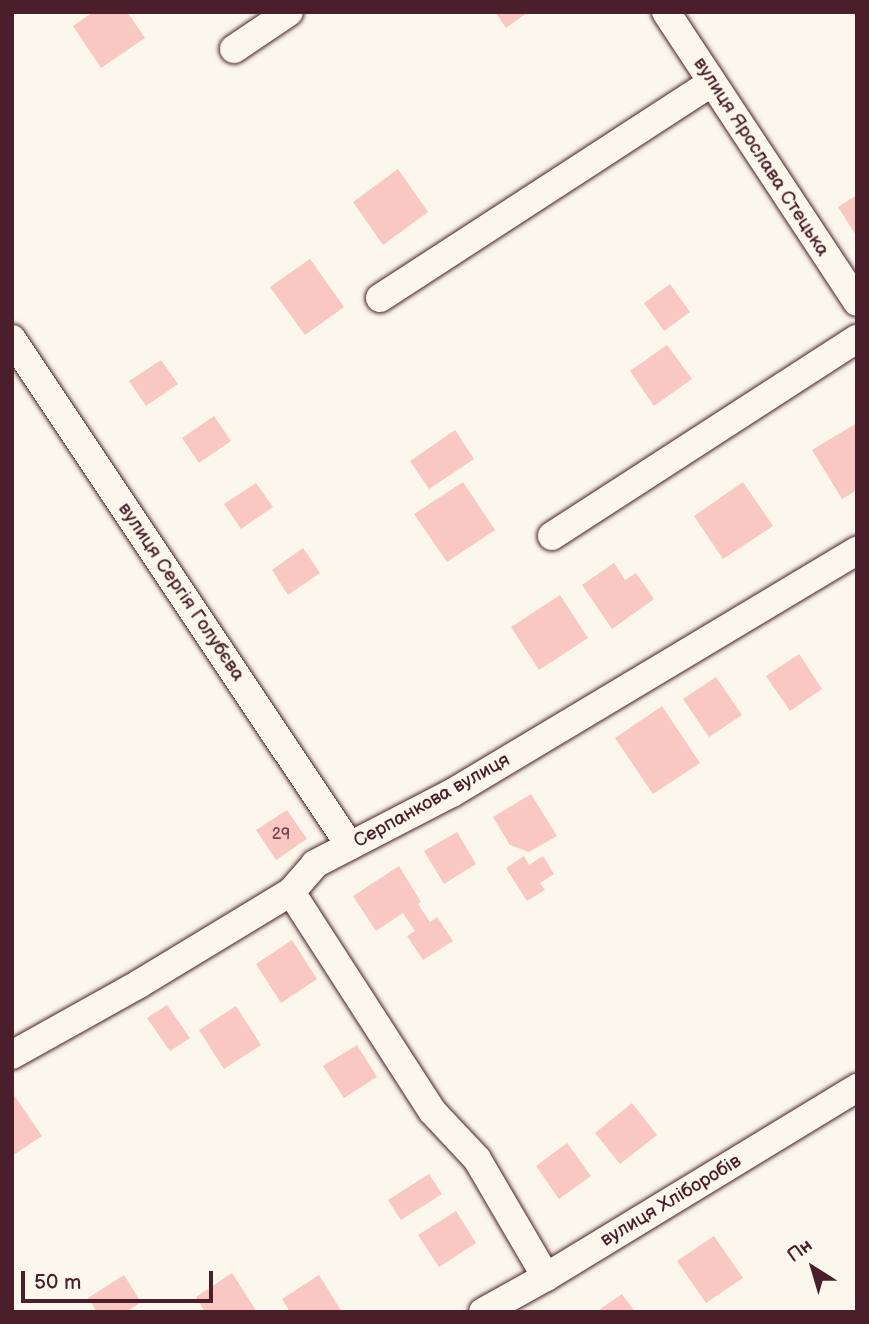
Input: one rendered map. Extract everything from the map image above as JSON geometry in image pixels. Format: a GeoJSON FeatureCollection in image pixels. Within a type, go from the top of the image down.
{"type":"FeatureCollection","features":[{"type":"Feature","properties":{"kind":"street"},"geometry":{"type":"LineString","coordinates":[[234,49],[289,12]]}},
{"type":"Feature","properties":{"kind":"street","name":"вулиця Ярослава Стецька"},"geometry":{"type":"LineString","coordinates":[[666,12],[857,302]]}},
{"type":"Feature","properties":{"kind":"street"},"geometry":{"type":"LineString","coordinates":[[380,298],[712,82]]}},
{"type":"Feature","properties":{"kind":"street","name":"вулиця Сергія Голубєва"},"geometry":{"type":"LineString","coordinates":[[12,339],[350,846]]}},
{"type":"Feature","properties":{"kind":"street"},"geometry":{"type":"LineString","coordinates":[[552,536],[857,339]]}},
{"type":"Feature","properties":{"kind":"street","name":"Серпанкова вулиця"},"geometry":{"type":"LineString","coordinates":[[12,1055],[139,985],[291,891],[315,864],[452,793],[857,551]]}},
{"type":"Feature","properties":{"kind":"street"},"geometry":{"type":"LineString","coordinates":[[291,891],[432,1111],[477,1159],[546,1277]]}},
{"type":"Feature","properties":{"kind":"street","name":"вулиця Хліборобів"},"geometry":{"type":"LineString","coordinates":[[483,1312],[546,1277],[857,1088]]}},
{"type":"Feature","properties":{"kind":"building"},"geometry":{"type":"Polygon","coordinates":[[[93,12],[127,12],[145,38],[101,68],[73,26],[93,12]]]}},
{"type":"Feature","properties":{"kind":"building"},"geometry":{"type":"Polygon","coordinates":[[[495,12],[528,12],[506,28],[495,12]]]}},
{"type":"Feature","properties":{"kind":"building"},"geometry":{"type":"Polygon","coordinates":[[[398,169],[428,212],[383,245],[353,202],[398,169]]]}},
{"type":"Feature","properties":{"kind":"building"},"geometry":{"type":"Polygon","coordinates":[[[857,195],[857,237],[838,207],[857,195]]]}},
{"type":"Feature","properties":{"kind":"building"},"geometry":{"type":"Polygon","coordinates":[[[310,259],[344,307],[305,335],[270,287],[310,259]]]}},
{"type":"Feature","properties":{"kind":"building"},"geometry":{"type":"Polygon","coordinates":[[[670,284],[690,312],[664,331],[644,303],[670,284]]]}},
{"type":"Feature","properties":{"kind":"building"},"geometry":{"type":"Polygon","coordinates":[[[667,345],[692,379],[654,406],[630,371],[667,345]]]}},
{"type":"Feature","properties":{"kind":"building"},"geometry":{"type":"Polygon","coordinates":[[[161,360],[178,384],[146,406],[129,381],[161,360]]]}},
{"type":"Feature","properties":{"kind":"building"},"geometry":{"type":"Polygon","coordinates":[[[214,416],[231,441],[199,463],[182,438],[214,416]]]}},
{"type":"Feature","properties":{"kind":"building"},"geometry":{"type":"Polygon","coordinates":[[[857,423],[857,490],[842,499],[812,450],[857,423]]]}},
{"type":"Feature","properties":{"kind":"building"},"geometry":{"type":"Polygon","coordinates":[[[455,430],[474,459],[429,489],[410,461],[455,430]]]}},
{"type":"Feature","properties":{"kind":"building"},"geometry":{"type":"Polygon","coordinates":[[[463,482],[495,530],[447,562],[414,514],[463,482]]]}},
{"type":"Feature","properties":{"kind":"building"},"geometry":{"type":"Polygon","coordinates":[[[743,482],[773,526],[723,559],[694,516],[743,482]]]}},
{"type":"Feature","properties":{"kind":"building"},"geometry":{"type":"Polygon","coordinates":[[[256,483],[273,507],[241,529],[224,504],[256,483]]]}},
{"type":"Feature","properties":{"kind":"building"},"geometry":{"type":"Polygon","coordinates":[[[303,548],[320,573],[288,595],[272,570],[303,548]]]}},
{"type":"Feature","properties":{"kind":"building"},"geometry":{"type":"Polygon","coordinates":[[[614,563],[625,580],[636,573],[654,599],[612,629],[582,585],[614,563]]]}},
{"type":"Feature","properties":{"kind":"building"},"geometry":{"type":"Polygon","coordinates":[[[560,595],[588,638],[539,670],[511,627],[560,595]]]}},
{"type":"Feature","properties":{"kind":"building"},"geometry":{"type":"Polygon","coordinates":[[[799,654],[822,689],[790,711],[766,676],[799,654]]]}},
{"type":"Feature","properties":{"kind":"building"},"geometry":{"type":"Polygon","coordinates":[[[716,677],[742,715],[709,737],[683,699],[716,677]]]}},
{"type":"Feature","properties":{"kind":"building"},"geometry":{"type":"Polygon","coordinates":[[[662,706],[700,763],[653,794],[615,738],[662,706]]]}},
{"type":"Feature","properties":{"kind":"building"},"geometry":{"type":"Polygon","coordinates":[[[531,794],[557,836],[529,852],[510,845],[493,817],[531,794]]]}},
{"type":"Feature","properties":{"kind":"building"},"geometry":{"type":"Polygon","coordinates":[[[287,810],[307,839],[276,860],[256,830],[287,810]]]}},
{"type":"Feature","properties":{"kind":"building"},"geometry":{"type":"Polygon","coordinates":[[[457,832],[476,864],[444,884],[424,851],[457,832]]]}},
{"type":"Feature","properties":{"kind":"building"},"geometry":{"type":"Polygon","coordinates":[[[524,856],[529,865],[543,856],[554,874],[540,883],[545,890],[527,901],[506,868],[524,856]]]}},
{"type":"Feature","properties":{"kind":"building"},"geometry":{"type":"Polygon","coordinates":[[[399,866],[430,922],[437,917],[453,941],[423,960],[407,936],[415,931],[403,913],[376,931],[353,896],[399,866]]]}},
{"type":"Feature","properties":{"kind":"building"},"geometry":{"type":"Polygon","coordinates":[[[292,940],[317,979],[281,1003],[256,964],[292,940]]]}},
{"type":"Feature","properties":{"kind":"building"},"geometry":{"type":"Polygon","coordinates":[[[167,1005],[190,1038],[170,1051],[147,1018],[167,1005]]]}},
{"type":"Feature","properties":{"kind":"building"},"geometry":{"type":"Polygon","coordinates":[[[236,1006],[261,1045],[224,1069],[199,1030],[236,1006]]]}},
{"type":"Feature","properties":{"kind":"building"},"geometry":{"type":"Polygon","coordinates":[[[357,1045],[377,1077],[344,1098],[323,1066],[357,1045]]]}},
{"type":"Feature","properties":{"kind":"building"},"geometry":{"type":"Polygon","coordinates":[[[14,1095],[42,1136],[12,1156],[12,1096],[14,1095]]]}},
{"type":"Feature","properties":{"kind":"building"},"geometry":{"type":"Polygon","coordinates":[[[632,1103],[657,1135],[620,1164],[595,1133],[632,1103]]]}},
{"type":"Feature","properties":{"kind":"building"},"geometry":{"type":"Polygon","coordinates":[[[567,1143],[591,1176],[559,1199],[536,1166],[567,1143]]]}},
{"type":"Feature","properties":{"kind":"building"},"geometry":{"type":"Polygon","coordinates":[[[429,1174],[442,1194],[401,1220],[388,1200],[429,1174]]]}},
{"type":"Feature","properties":{"kind":"building"},"geometry":{"type":"Polygon","coordinates":[[[456,1211],[476,1243],[439,1267],[418,1235],[456,1211]]]}},
{"type":"Feature","properties":{"kind":"building"},"geometry":{"type":"Polygon","coordinates":[[[714,1236],[743,1278],[706,1303],[677,1261],[714,1236]]]}},
{"type":"Feature","properties":{"kind":"building"},"geometry":{"type":"Polygon","coordinates":[[[232,1273],[257,1312],[205,1312],[196,1297],[232,1273]]]}},
{"type":"Feature","properties":{"kind":"building"},"geometry":{"type":"Polygon","coordinates":[[[124,1275],[141,1302],[126,1312],[97,1312],[88,1298],[124,1275]]]}},
{"type":"Feature","properties":{"kind":"building"},"geometry":{"type":"Polygon","coordinates":[[[319,1275],[342,1312],[290,1312],[282,1299],[319,1275]]]}},
{"type":"Feature","properties":{"kind":"building"},"geometry":{"type":"Polygon","coordinates":[[[622,1294],[635,1312],[596,1312],[622,1294]]]}}]}
